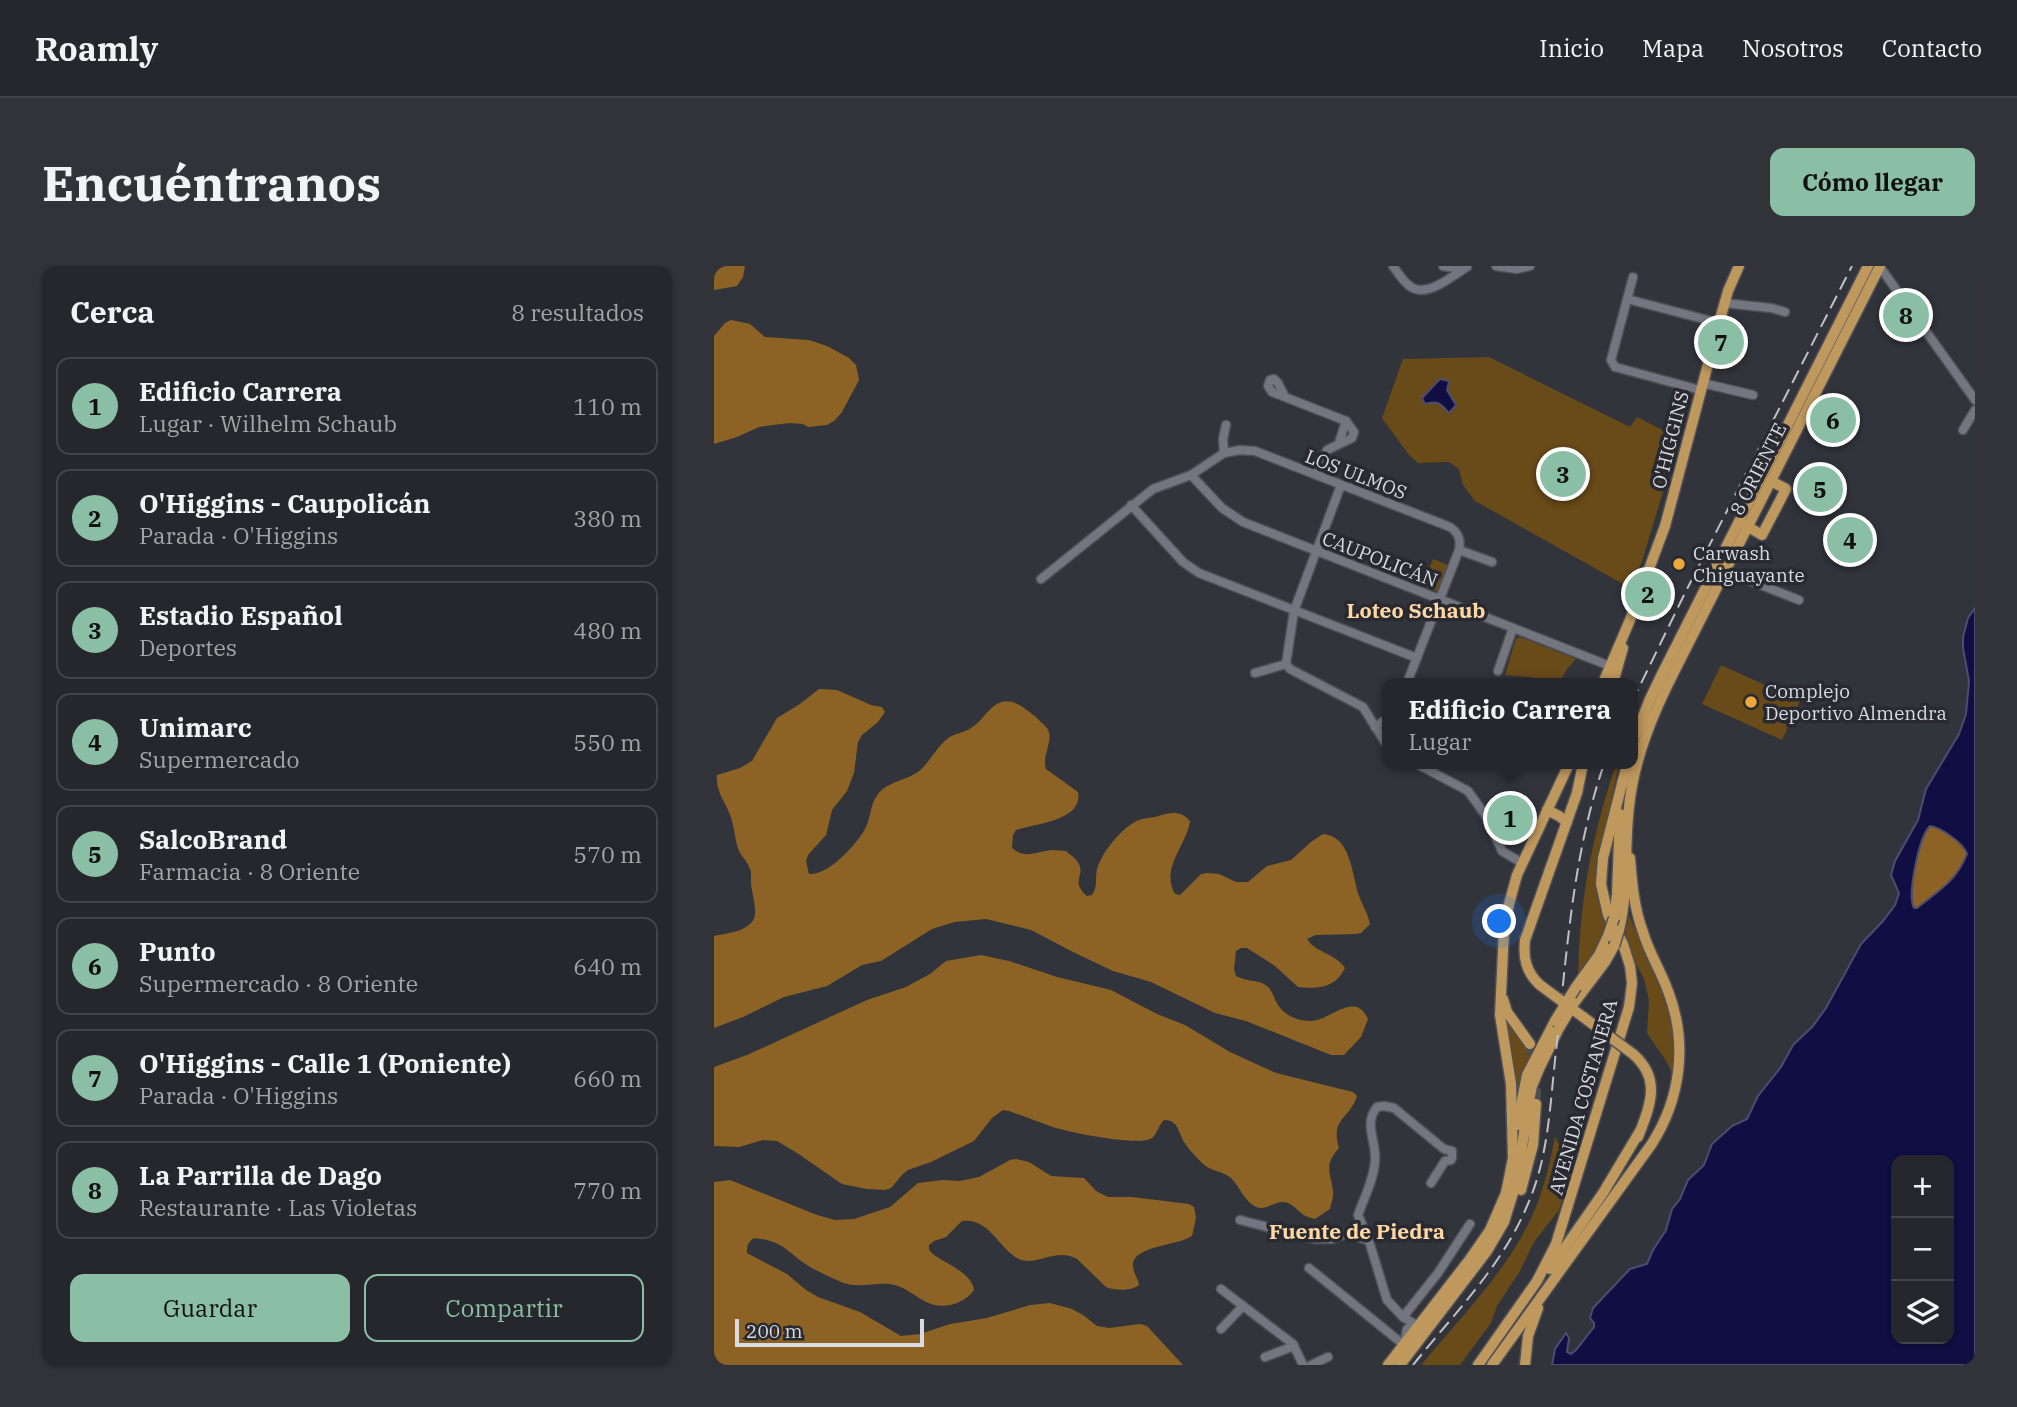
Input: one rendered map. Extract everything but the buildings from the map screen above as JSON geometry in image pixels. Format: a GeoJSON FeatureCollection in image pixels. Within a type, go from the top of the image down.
{"type":"FeatureCollection","features":[{"type":"Feature","properties":{"kind":"main road","name":"O'HIGGINS"},"geometry":{"type":"LineString","coordinates":[[1613,678],[1614,667],[1670,508],[1724,303],[1739,266]]}},
{"type":"Feature","properties":{"kind":"main road"},"geometry":{"type":"LineString","coordinates":[[1867,268],[1880,266]]}},
{"type":"Feature","properties":{"kind":"main road","name":"8 ORIENTE"},"geometry":{"type":"LineString","coordinates":[[1638,763],[1649,727],[1671,677],[1880,266]]}},
{"type":"Feature","properties":{"kind":"main road","name":"8 ORIENTE"},"geometry":{"type":"LineString","coordinates":[[1638,731],[1653,692],[1867,268]]}},
{"type":"Feature","properties":{"kind":"main road"},"geometry":{"type":"LineString","coordinates":[[1741,515],[1747,528],[1762,535],[1786,489],[1771,481]]}},
{"type":"Feature","properties":{"kind":"main road","name":"O'HIGGINS"},"geometry":{"type":"LineString","coordinates":[[1606,678],[1614,667]]}},
{"type":"Feature","properties":{"kind":"main road"},"geometry":{"type":"LineString","coordinates":[[1513,1158],[1511,1084],[1501,1026],[1506,917],[1522,863],[1567,769]]}},
{"type":"Feature","properties":{"kind":"main road"},"geometry":{"type":"LineString","coordinates":[[1548,810],[1577,769]]}},
{"type":"Feature","properties":{"kind":"main road"},"geometry":{"type":"LineString","coordinates":[[1580,769],[1578,787],[1525,940],[1524,953],[1532,978],[1633,1054],[1644,1065],[1651,1083],[1650,1102],[1640,1131],[1627,1166],[1604,1210]]}},
{"type":"Feature","properties":{"kind":"main road"},"geometry":{"type":"LineString","coordinates":[[1388,1365],[1404,1345],[1414,1326],[1490,1230],[1506,1193],[1523,1111],[1556,1025],[1576,987],[1599,956],[1614,918],[1626,769]]}},
{"type":"Feature","properties":{"kind":"main road","name":"8 ORIENTE"},"geometry":{"type":"LineString","coordinates":[[1556,1025],[1605,962],[1614,946],[1624,900],[1627,823],[1636,769]]}},
{"type":"Feature","properties":{"kind":"main road","name":"AVENIDA COSTANERA"},"geometry":{"type":"LineString","coordinates":[[1478,1365],[1533,1287],[1559,1236],[1630,999],[1632,982],[1628,958],[1606,910],[1601,879],[1604,852],[1623,780]]}},
{"type":"Feature","properties":{"kind":"main road"},"geometry":{"type":"LineString","coordinates":[[1548,810],[1567,822]]}},
{"type":"Feature","properties":{"kind":"main road"},"geometry":{"type":"LineString","coordinates":[[1492,1365],[1659,1133],[1672,1102],[1679,1065],[1675,1010],[1646,942],[1636,909],[1627,823]]}},
{"type":"Feature","properties":{"kind":"main road"},"geometry":{"type":"LineString","coordinates":[[1502,992],[1507,1012],[1530,1044]]}},
{"type":"Feature","properties":{"kind":"main road"},"geometry":{"type":"LineString","coordinates":[[1501,1026],[1507,1023],[1515,1024]]}},
{"type":"Feature","properties":{"kind":"main road"},"geometry":{"type":"LineString","coordinates":[[1401,1365],[1496,1237],[1512,1211],[1527,1172],[1536,1104]]}},
{"type":"Feature","properties":{"kind":"main road"},"geometry":{"type":"LineString","coordinates":[[1496,1237],[1516,1187],[1523,1111]]}},
{"type":"Feature","properties":{"kind":"main road"},"geometry":{"type":"LineString","coordinates":[[1533,1287],[1545,1275],[1591,1211],[1640,1131]]}},
{"type":"Feature","properties":{"kind":"main road"},"geometry":{"type":"LineString","coordinates":[[1525,1365],[1531,1326],[1550,1284]]}},
{"type":"Feature","properties":{"kind":"main road"},"geometry":{"type":"LineString","coordinates":[[1414,1326],[1418,1342]]}},
{"type":"Feature","properties":{"kind":"street"},"geometry":{"type":"LineString","coordinates":[[1393,266],[1410,287],[1420,290],[1435,286],[1468,266]]}},
{"type":"Feature","properties":{"kind":"street"},"geometry":{"type":"LineString","coordinates":[[1443,266],[1468,266]]}},
{"type":"Feature","properties":{"kind":"street"},"geometry":{"type":"LineString","coordinates":[[1496,266],[1530,266]]}},
{"type":"Feature","properties":{"kind":"street"},"geometry":{"type":"LineString","coordinates":[[1880,266],[1975,400]]}},
{"type":"Feature","properties":{"kind":"street"},"geometry":{"type":"LineString","coordinates":[[1633,277],[1611,360],[1615,367],[1701,387],[1753,395]]}},
{"type":"Feature","properties":{"kind":"street"},"geometry":{"type":"LineString","coordinates":[[1626,299],[1719,323]]}},
{"type":"Feature","properties":{"kind":"street"},"geometry":{"type":"LineString","coordinates":[[1724,303],[1785,312]]}},
{"type":"Feature","properties":{"kind":"street"},"geometry":{"type":"LineString","coordinates":[[1285,397],[1351,425],[1354,435],[1351,439],[1329,448],[1324,458],[1325,465],[1318,476]]}},
{"type":"Feature","properties":{"kind":"street"},"geometry":{"type":"LineString","coordinates":[[1963,430],[1975,410]]}},
{"type":"Feature","properties":{"kind":"street"},"geometry":{"type":"LineString","coordinates":[[1041,579],[1131,505],[1159,486],[1191,475],[1224,453],[1226,425]]}},
{"type":"Feature","properties":{"kind":"street","name":"LOS ULMOS"},"geometry":{"type":"LineString","coordinates":[[1224,453],[1255,451],[1450,527],[1458,535],[1459,550]]}},
{"type":"Feature","properties":{"kind":"street","name":"CAUPOLICÁN"},"geometry":{"type":"LineString","coordinates":[[1191,475],[1215,502],[1235,518],[1614,667]]}},
{"type":"Feature","properties":{"kind":"street"},"geometry":{"type":"LineString","coordinates":[[1286,664],[1294,611],[1341,485]]}},
{"type":"Feature","properties":{"kind":"street"},"geometry":{"type":"LineString","coordinates":[[1131,505],[1184,562],[1199,573],[1417,658]]}},
{"type":"Feature","properties":{"kind":"street"},"geometry":{"type":"LineString","coordinates":[[1409,678],[1459,550],[1492,562]]}},
{"type":"Feature","properties":{"kind":"street"},"geometry":{"type":"LineString","coordinates":[[1725,571],[1798,600]]}},
{"type":"Feature","properties":{"kind":"street"},"geometry":{"type":"LineString","coordinates":[[1498,671],[1514,628]]}},
{"type":"Feature","properties":{"kind":"street"},"geometry":{"type":"LineString","coordinates":[[1255,673],[1286,664]]}},
{"type":"Feature","properties":{"kind":"street"},"geometry":{"type":"LineString","coordinates":[[1286,664],[1293,671],[1359,704],[1365,709],[1382,738]]}},
{"type":"Feature","properties":{"kind":"street"},"geometry":{"type":"LineString","coordinates":[[1375,727],[1382,722]]}},
{"type":"Feature","properties":{"kind":"street"},"geometry":{"type":"LineString","coordinates":[[1427,769],[1471,794],[1486,816],[1502,851],[1522,863]]}},
{"type":"Feature","properties":{"kind":"street"},"geometry":{"type":"LineString","coordinates":[[1348,1233],[1358,1215],[1374,1167],[1376,1151],[1370,1121],[1377,1107],[1394,1108],[1444,1149],[1440,1156],[1445,1161],[1431,1183]]}},
{"type":"Feature","properties":{"kind":"street"},"geometry":{"type":"LineString","coordinates":[[1358,1215],[1387,1300],[1414,1326]]}},
{"type":"Feature","properties":{"kind":"street"},"geometry":{"type":"LineString","coordinates":[[1240,1220],[1314,1240],[1348,1233],[1369,1241]]}},
{"type":"Feature","properties":{"kind":"street"},"geometry":{"type":"LineString","coordinates":[[1403,1317],[1444,1265],[1470,1224]]}},
{"type":"Feature","properties":{"kind":"street"},"geometry":{"type":"LineString","coordinates":[[1309,1268],[1404,1345]]}},
{"type":"Feature","properties":{"kind":"street"},"geometry":{"type":"LineString","coordinates":[[1221,1289],[1294,1346],[1303,1365]]}},
{"type":"Feature","properties":{"kind":"street"},"geometry":{"type":"LineString","coordinates":[[1221,1329],[1242,1306]]}},
{"type":"Feature","properties":{"kind":"street"},"geometry":{"type":"LineString","coordinates":[[1265,1357],[1294,1346]]}},
{"type":"Feature","properties":{"kind":"street"},"geometry":{"type":"LineString","coordinates":[[1311,1365],[1328,1357]]}},
{"type":"Feature","properties":{"kind":"shaded area"},"geometry":{"type":"Polygon","coordinates":[[[714,266],[745,266],[743,277],[737,286],[714,290],[714,266]]]}},
{"type":"Feature","properties":{"kind":"shaded area"},"geometry":{"type":"Polygon","coordinates":[[[731,320],[750,324],[765,337],[809,340],[849,358],[856,365],[859,380],[842,412],[834,421],[827,425],[808,427],[789,423],[759,427],[714,444],[714,336],[731,320]]]}},
{"type":"Feature","properties":{"kind":"shaded area"},"geometry":{"type":"Polygon","coordinates":[[[1489,357],[1630,427],[1637,417],[1680,439],[1665,472],[1667,479],[1632,589],[1475,501],[1463,485],[1459,469],[1449,462],[1418,463],[1382,418],[1403,359],[1489,357]]]}},
{"type":"Feature","properties":{"kind":"shaded area"},"geometry":{"type":"Polygon","coordinates":[[[1440,379],[1449,381],[1447,390],[1456,405],[1449,413],[1439,404],[1425,404],[1422,398],[1440,379]]]}},
{"type":"Feature","properties":{"kind":"shaded area"},"geometry":{"type":"Polygon","coordinates":[[[1433,559],[1448,565],[1438,592],[1422,585],[1433,559]]]}},
{"type":"Feature","properties":{"kind":"shaded area"},"geometry":{"type":"Polygon","coordinates":[[[1975,608],[1975,1365],[1552,1365],[1555,1349],[1566,1333],[1569,1338],[1567,1352],[1571,1354],[1594,1327],[1590,1318],[1593,1308],[1630,1269],[1647,1264],[1666,1230],[1672,1209],[1680,1199],[1688,1180],[1704,1165],[1712,1144],[1732,1126],[1747,1119],[1758,1096],[1781,1067],[1793,1045],[1813,1026],[1826,1008],[1861,944],[1895,905],[1899,893],[1891,875],[1895,861],[1918,820],[1926,789],[1959,734],[1966,714],[1969,681],[1963,637],[1968,618],[1975,608]],[[1930,826],[1922,841],[1912,891],[1914,908],[1952,879],[1967,854],[1961,845],[1940,829],[1930,826]]]}},
{"type":"Feature","properties":{"kind":"shaded area"},"geometry":{"type":"Polygon","coordinates":[[[1520,637],[1576,659],[1562,678],[1505,675],[1516,639],[1520,637]]]}},
{"type":"Feature","properties":{"kind":"shaded area","name":"Complejo Deportivo Almendra"},"geometry":{"type":"Polygon","coordinates":[[[1721,665],[1800,701],[1782,740],[1702,704],[1721,665]]]}},
{"type":"Feature","properties":{"kind":"shaded area"},"geometry":{"type":"Polygon","coordinates":[[[819,689],[837,690],[882,707],[885,712],[858,742],[854,773],[847,791],[832,810],[826,835],[808,855],[806,861],[809,874],[833,865],[855,843],[865,829],[873,802],[882,790],[919,771],[947,739],[974,726],[994,706],[1005,701],[1016,703],[1047,728],[1050,737],[1045,759],[1046,769],[1078,792],[1078,802],[1066,815],[1056,820],[1016,830],[1012,848],[1022,854],[1066,851],[1079,864],[1079,887],[1087,896],[1094,892],[1097,869],[1108,848],[1126,828],[1143,819],[1174,813],[1190,821],[1172,866],[1171,884],[1175,894],[1180,895],[1201,874],[1219,874],[1236,882],[1248,882],[1267,866],[1291,860],[1323,834],[1339,841],[1348,856],[1370,924],[1361,933],[1316,935],[1307,939],[1341,963],[1345,968],[1341,975],[1326,986],[1298,987],[1275,966],[1247,948],[1236,951],[1234,969],[1236,976],[1267,986],[1281,1009],[1297,1019],[1318,1020],[1342,1009],[1356,1007],[1363,1011],[1368,1019],[1361,1037],[1344,1055],[1331,1055],[1246,1021],[1215,1013],[1151,982],[1113,971],[1031,930],[986,919],[954,922],[932,929],[881,961],[862,965],[827,986],[784,997],[714,1028],[714,936],[746,927],[755,916],[751,872],[738,849],[730,815],[718,787],[717,775],[752,761],[777,718],[819,689]]]}},
{"type":"Feature","properties":{"kind":"shaded area"},"geometry":{"type":"Polygon","coordinates":[[[1615,769],[1618,769],[1596,874],[1596,887],[1606,922],[1605,930],[1597,954],[1578,976],[1586,882],[1615,769]]]}},
{"type":"Feature","properties":{"kind":"shaded area"},"geometry":{"type":"Polygon","coordinates":[[[1929,826],[1951,836],[1967,854],[1952,879],[1914,908],[1911,891],[1914,866],[1921,841],[1929,826]]]}},
{"type":"Feature","properties":{"kind":"shaded area"},"geometry":{"type":"Polygon","coordinates":[[[1629,915],[1668,1006],[1675,1044],[1674,1078],[1647,1033],[1649,1000],[1644,979],[1624,940],[1629,915]]]}},
{"type":"Feature","properties":{"kind":"shaded area"},"geometry":{"type":"Polygon","coordinates":[[[981,955],[1111,990],[1276,1073],[1353,1092],[1357,1096],[1339,1124],[1339,1148],[1330,1165],[1333,1193],[1330,1209],[1315,1219],[1305,1216],[1284,1202],[1264,1208],[1256,1207],[1248,1201],[1231,1178],[1209,1168],[1192,1153],[1175,1124],[1169,1120],[1164,1120],[1152,1138],[1133,1141],[1071,1132],[1003,1110],[992,1118],[974,1141],[908,1170],[891,1188],[885,1190],[842,1184],[777,1141],[763,1140],[739,1147],[714,1146],[714,1067],[747,1055],[867,1000],[906,987],[930,974],[946,961],[981,955]]]}},
{"type":"Feature","properties":{"kind":"shaded area"},"geometry":{"type":"Polygon","coordinates":[[[1504,1013],[1533,1055],[1516,1107],[1504,1013]]]}},
{"type":"Feature","properties":{"kind":"shaded area"},"geometry":{"type":"Polygon","coordinates":[[[1555,1136],[1571,1163],[1570,1176],[1559,1210],[1534,1242],[1520,1271],[1497,1306],[1491,1323],[1460,1365],[1421,1365],[1497,1274],[1523,1235],[1540,1195],[1555,1136]]]}},
{"type":"Feature","properties":{"kind":"shaded area"},"geometry":{"type":"Polygon","coordinates":[[[1016,1159],[1029,1162],[1051,1176],[1084,1178],[1096,1191],[1108,1197],[1189,1204],[1194,1207],[1196,1218],[1192,1236],[1150,1249],[1136,1257],[1133,1269],[1139,1285],[1118,1290],[1106,1287],[1077,1259],[1061,1255],[1032,1261],[1019,1259],[987,1229],[971,1221],[962,1221],[946,1237],[929,1245],[933,1254],[969,1279],[974,1290],[960,1301],[943,1306],[927,1302],[891,1284],[844,1283],[810,1267],[773,1242],[754,1238],[748,1244],[747,1253],[787,1274],[818,1297],[860,1312],[901,1336],[987,1318],[1030,1305],[1050,1303],[1072,1309],[1097,1326],[1147,1326],[1183,1365],[714,1365],[714,1182],[730,1180],[817,1215],[835,1220],[854,1219],[890,1207],[918,1183],[960,1181],[979,1177],[1016,1159]]]}},
{"type":"Feature","properties":{"kind":"tunnel"},"geometry":{"type":"LineString","coordinates":[[1530,1044],[1536,1071],[1536,1104]]}},
{"type":"Feature","properties":{"kind":"railway"},"geometry":{"type":"LineString","coordinates":[[1638,690],[1852,266]]}},
{"type":"Feature","properties":{"kind":"railway"},"geometry":{"type":"LineString","coordinates":[[1413,1365],[1460,1309],[1504,1249],[1517,1228],[1534,1187],[1548,1130],[1578,870],[1593,799],[1602,769]]}},
{"type":"Feature","properties":{"kind":"place","name":"La Parrilla de Dago"},"geometry":{"type":"Point","coordinates":[1906,315]}},
{"type":"Feature","properties":{"kind":"place","name":"O'Higgins - Calle 1 (Poniente)"},"geometry":{"type":"Point","coordinates":[1721,342]}},
{"type":"Feature","properties":{"kind":"place","name":"Punto"},"geometry":{"type":"Point","coordinates":[1833,420]}},
{"type":"Feature","properties":{"kind":"place","name":"Estadio Español"},"geometry":{"type":"Point","coordinates":[1563,474]}},
{"type":"Feature","properties":{"kind":"place","name":"SalcoBrand"},"geometry":{"type":"Point","coordinates":[1820,489]}},
{"type":"Feature","properties":{"kind":"place","name":"Unimarc"},"geometry":{"type":"Point","coordinates":[1850,540]}},
{"type":"Feature","properties":{"kind":"place","name":"Carwash Chiguayante"},"geometry":{"type":"Point","coordinates":[1679,564]}},
{"type":"Feature","properties":{"kind":"place","name":"O'Higgins - Caupolicán"},"geometry":{"type":"Point","coordinates":[1648,594]}},
{"type":"Feature","properties":{"kind":"place","name":"Complejo Deportivo Almendra"},"geometry":{"type":"Point","coordinates":[1751,702]}},
{"type":"Feature","properties":{"kind":"place","name":"Edificio Carrera"},"geometry":{"type":"Point","coordinates":[1510,818]}},
{"type":"Feature","properties":{"kind":"district","name":"Loteo Schaub"},"geometry":{"type":"Point","coordinates":[1416,610]}},
{"type":"Feature","properties":{"kind":"district","name":"Fuente de Piedra"},"geometry":{"type":"Point","coordinates":[1357,1231]}}]}
